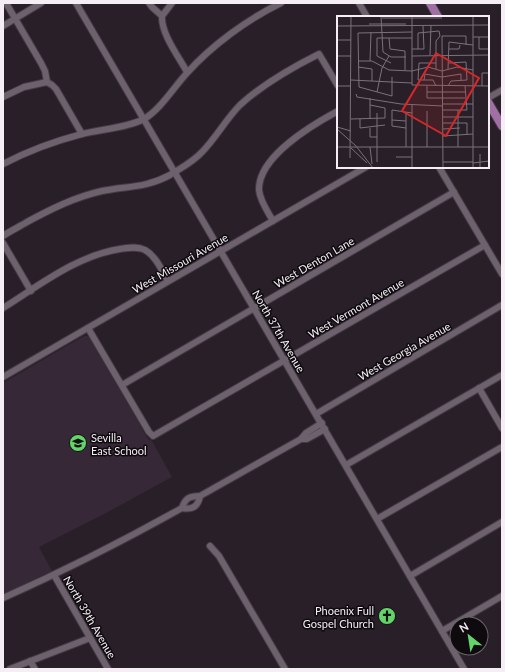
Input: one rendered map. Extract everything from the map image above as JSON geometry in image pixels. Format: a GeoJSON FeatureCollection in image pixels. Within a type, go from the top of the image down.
{"type":"FeatureCollection","features":[{"type":"Feature","properties":{"kind":"main road"},"geometry":{"type":"LineString","coordinates":[[430,3],[437,16]]}},
{"type":"Feature","properties":{"kind":"main road"},"geometry":{"type":"LineString","coordinates":[[489,104],[502,126]]}},
{"type":"Feature","properties":{"kind":"street"},"geometry":{"type":"LineString","coordinates":[[6,3],[41,63],[45,71],[47,82],[56,89],[82,134]]}},
{"type":"Feature","properties":{"kind":"street"},"geometry":{"type":"LineString","coordinates":[[3,26],[41,3]]}},
{"type":"Feature","properties":{"kind":"street","name":"North 37th Avenue"},"geometry":{"type":"LineString","coordinates":[[76,3],[324,426],[464,669]]}},
{"type":"Feature","properties":{"kind":"street"},"geometry":{"type":"LineString","coordinates":[[150,3],[152,7],[162,16]]}},
{"type":"Feature","properties":{"kind":"street"},"geometry":{"type":"LineString","coordinates":[[172,3],[162,16],[162,22],[164,31],[187,72]]}},
{"type":"Feature","properties":{"kind":"street"},"geometry":{"type":"LineString","coordinates":[[3,164],[22,154],[82,134],[132,124],[144,119],[151,114],[187,72],[205,56],[254,18],[281,3]]}},
{"type":"Feature","properties":{"kind":"street"},"geometry":{"type":"LineString","coordinates":[[359,3],[366,16]]}},
{"type":"Feature","properties":{"kind":"street"},"geometry":{"type":"LineString","coordinates":[[3,236],[44,213],[79,198],[104,191],[156,182],[174,172],[203,152],[226,121],[256,92],[281,74],[319,54],[337,84]]}},
{"type":"Feature","properties":{"kind":"street"},"geometry":{"type":"LineString","coordinates":[[3,97],[32,84],[47,82]]}},
{"type":"Feature","properties":{"kind":"street"},"geometry":{"type":"LineString","coordinates":[[489,97],[502,90]]}},
{"type":"Feature","properties":{"kind":"street"},"geometry":{"type":"LineString","coordinates":[[273,221],[262,201],[259,191],[259,185],[264,169],[290,142],[300,134],[337,112]]}},
{"type":"Feature","properties":{"kind":"street","name":"West Missouri Avenue"},"geometry":{"type":"LineString","coordinates":[[3,377],[364,168]]}},
{"type":"Feature","properties":{"kind":"street"},"geometry":{"type":"LineString","coordinates":[[440,168],[502,274]]}},
{"type":"Feature","properties":{"kind":"street"},"geometry":{"type":"LineString","coordinates":[[252,184],[259,185]]}},
{"type":"Feature","properties":{"kind":"street","name":"West Denton Lane"},"geometry":{"type":"LineString","coordinates":[[122,385],[454,192]]}},
{"type":"Feature","properties":{"kind":"street"},"geometry":{"type":"LineString","coordinates":[[3,243],[31,291]]}},
{"type":"Feature","properties":{"kind":"street","name":"West Vermont Avenue"},"geometry":{"type":"LineString","coordinates":[[122,385],[149,432],[153,436],[485,245]]}},
{"type":"Feature","properties":{"kind":"street"},"geometry":{"type":"LineString","coordinates":[[3,308],[70,266],[88,258],[114,250],[146,247],[168,281]]}},
{"type":"Feature","properties":{"kind":"street","name":"West Georgia Avenue"},"geometry":{"type":"LineString","coordinates":[[316,414],[502,305]]}},
{"type":"Feature","properties":{"kind":"street"},"geometry":{"type":"LineString","coordinates":[[88,328],[122,385]]}},
{"type":"Feature","properties":{"kind":"street"},"geometry":{"type":"LineString","coordinates":[[346,465],[502,375]]}},
{"type":"Feature","properties":{"kind":"street"},"geometry":{"type":"LineString","coordinates":[[479,388],[502,428]]}},
{"type":"Feature","properties":{"kind":"street"},"geometry":{"type":"LineString","coordinates":[[3,598],[54,575],[118,543],[182,508],[186,500],[191,497],[200,496],[300,439],[306,433],[324,426]]}},
{"type":"Feature","properties":{"kind":"street"},"geometry":{"type":"LineString","coordinates":[[377,519],[502,447]]}},
{"type":"Feature","properties":{"kind":"street"},"geometry":{"type":"LineString","coordinates":[[182,508],[194,508],[199,501],[200,496]]}},
{"type":"Feature","properties":{"kind":"street"},"geometry":{"type":"LineString","coordinates":[[410,576],[502,522]]}},
{"type":"Feature","properties":{"kind":"street"},"geometry":{"type":"LineString","coordinates":[[210,546],[219,556],[285,669]]}},
{"type":"Feature","properties":{"kind":"street","name":"North 39th Avenue"},"geometry":{"type":"LineString","coordinates":[[54,575],[108,669]]}},
{"type":"Feature","properties":{"kind":"street"},"geometry":{"type":"LineString","coordinates":[[442,631],[502,596]]}},
{"type":"Feature","properties":{"kind":"street"},"geometry":{"type":"LineString","coordinates":[[10,669],[90,638]]}},
{"type":"Feature","properties":{"kind":"street"},"geometry":{"type":"LineString","coordinates":[[30,661],[35,669]]}},
{"type":"Feature","properties":{"kind":"shaded area","name":"Sevilla East School"},"geometry":{"type":"Polygon","coordinates":[[[84,336],[89,337],[148,439],[152,441],[172,477],[39,547],[52,571],[3,594],[3,383],[84,336]]]}},
{"type":"Feature","properties":{"kind":"place","name":"Sevilla East School"},"geometry":{"type":"Point","coordinates":[78,443]}},
{"type":"Feature","properties":{"kind":"place","name":"Phoenix Full Gospel Church"},"geometry":{"type":"Point","coordinates":[387,616]}}]}
